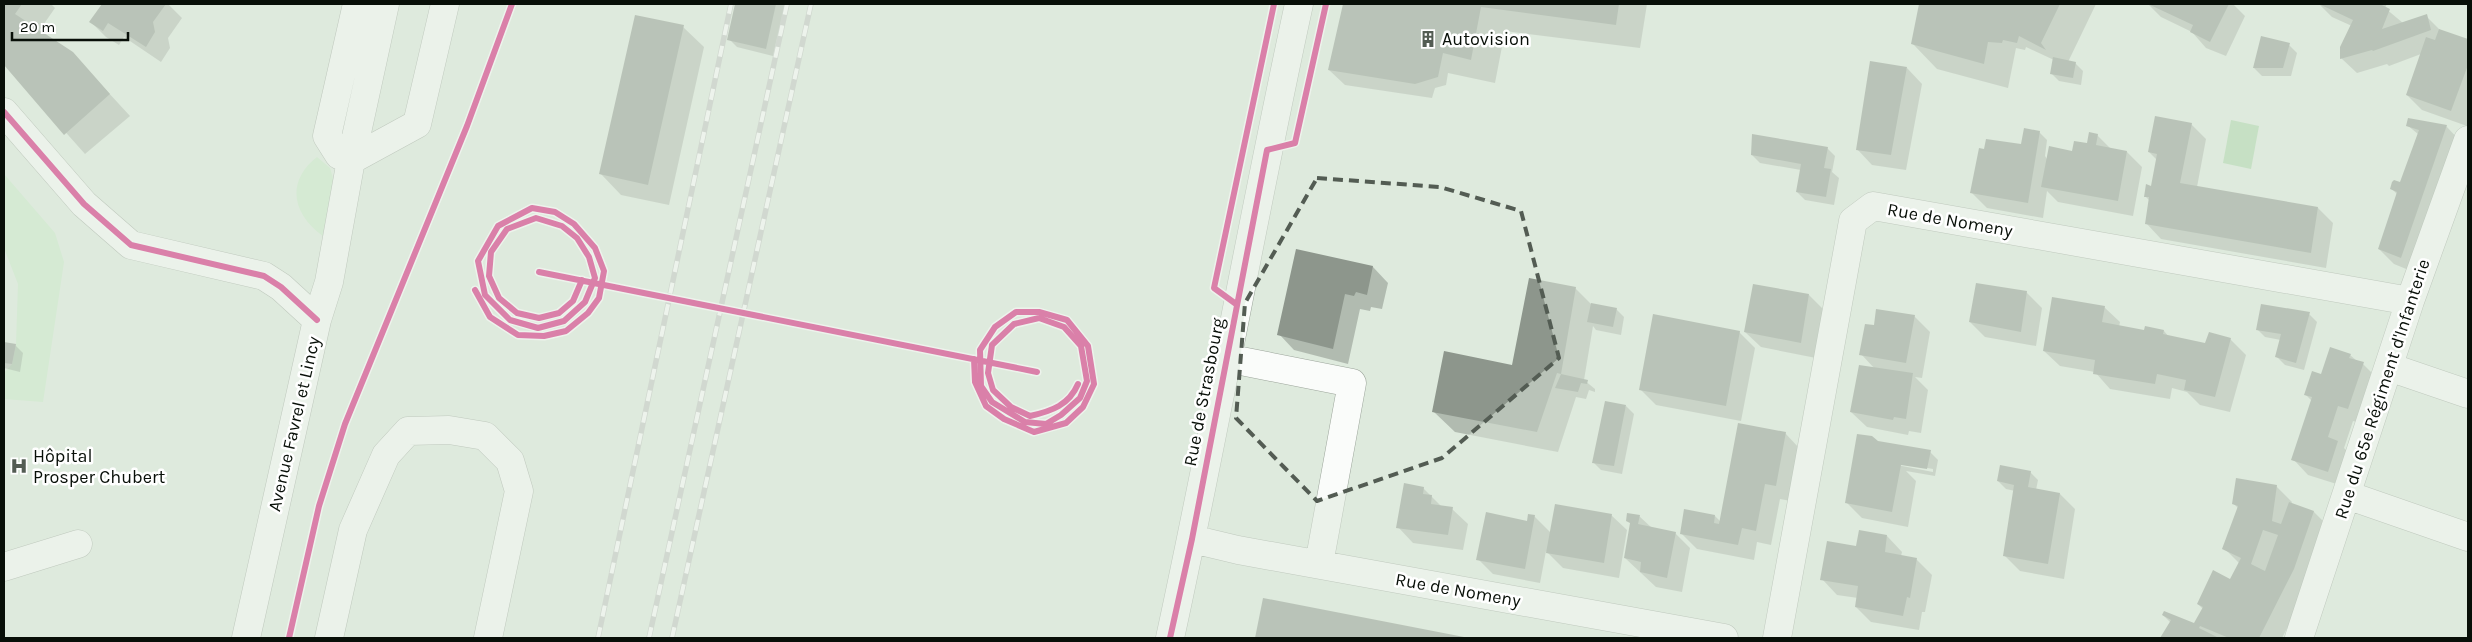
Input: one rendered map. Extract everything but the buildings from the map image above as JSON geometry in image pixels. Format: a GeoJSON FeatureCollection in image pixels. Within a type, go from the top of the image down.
{"type":"FeatureCollection","features":[{"type":"Feature","properties":{"kind":"street"},"geometry":{"type":"LineString","coordinates":[[357,4],[327,136],[339,155],[361,154],[417,124],[445,4]]}},
{"type":"Feature","properties":{"kind":"street","name":"Avenue Favrel et Lincy"},"geometry":{"type":"LineString","coordinates":[[264,638],[361,154],[385,4]]}},
{"type":"Feature","properties":{"kind":"street","name":"Avenue Favrel et Lincy"},"geometry":{"type":"LineString","coordinates":[[246,638],[317,320],[329,282],[361,154],[403,4]]}},
{"type":"Feature","properties":{"kind":"street","name":"Rue de Strasbourg"},"geometry":{"type":"LineString","coordinates":[[1170,638],[1192,539],[1265,160],[1299,4]]}},
{"type":"Feature","properties":{"kind":"street"},"geometry":{"type":"LineString","coordinates":[[4,112],[84,204],[131,245],[264,276],[281,288],[317,320]]}},
{"type":"Feature","properties":{"kind":"street","name":"Rue du 65e Régiment d'Infanterie"},"geometry":{"type":"LineString","coordinates":[[2299,638],[2410,301],[2468,140]]}},
{"type":"Feature","properties":{"kind":"street","name":"Rue de Nomeny"},"geometry":{"type":"LineString","coordinates":[[1777,638],[1853,221],[1873,206],[2410,301]]}},
{"type":"Feature","properties":{"kind":"street"},"geometry":{"type":"LineString","coordinates":[[1226,358],[1352,383],[1319,564]]}},
{"type":"Feature","properties":{"kind":"street"},"geometry":{"type":"LineString","coordinates":[[2389,367],[2468,394]]}},
{"type":"Feature","properties":{"kind":"street"},"geometry":{"type":"LineString","coordinates":[[329,638],[353,530],[386,455],[408,430],[449,430],[485,436],[510,461],[519,491],[488,638]]}},
{"type":"Feature","properties":{"kind":"street"},"geometry":{"type":"LineString","coordinates":[[2347,495],[2468,537]]}},
{"type":"Feature","properties":{"kind":"street","name":"Rue de Nomeny"},"geometry":{"type":"LineString","coordinates":[[1192,539],[1238,550],[1724,638]]}},
{"type":"Feature","properties":{"kind":"street"},"geometry":{"type":"LineString","coordinates":[[4,567],[78,544]]}},
{"type":"Feature","properties":{"kind":"highlighted area"},"geometry":{"type":"Polygon","coordinates":[[[1317,178],[1440,187],[1521,211],[1559,358],[1442,458],[1317,501],[1236,418],[1245,303],[1317,178]]]}},
{"type":"Feature","properties":{"kind":"shaded area"},"geometry":{"type":"Polygon","coordinates":[[[2231,120],[2259,126],[2251,169],[2223,163],[2231,120]]]}},
{"type":"Feature","properties":{"kind":"shaded area"},"geometry":{"type":"Polygon","coordinates":[[[317,157],[330,168],[334,182],[323,236],[305,218],[299,208],[297,198],[297,187],[300,177],[317,157]]]}},
{"type":"Feature","properties":{"kind":"shaded area"},"geometry":{"type":"Polygon","coordinates":[[[4,174],[55,233],[64,262],[43,402],[4,399],[4,373],[12,364],[16,344],[18,284],[4,248],[4,174]]]}},
{"type":"Feature","properties":{"kind":"railway"},"geometry":{"type":"LineString","coordinates":[[598,638],[731,4]]}},
{"type":"Feature","properties":{"kind":"railway"},"geometry":{"type":"LineString","coordinates":[[649,638],[787,4]]}},
{"type":"Feature","properties":{"kind":"railway"},"geometry":{"type":"LineString","coordinates":[[672,638],[811,4]]}},
{"type":"Feature","properties":{"kind":"cycle path"},"geometry":{"type":"LineString","coordinates":[[289,638],[319,506],[345,424],[467,126],[512,4]]}},
{"type":"Feature","properties":{"kind":"cycle path"},"geometry":{"type":"LineString","coordinates":[[1236,304],[1214,288],[1274,4]]}},
{"type":"Feature","properties":{"kind":"cycle path"},"geometry":{"type":"LineString","coordinates":[[1170,638],[1192,539],[1267,150],[1295,143],[1326,4]]}},
{"type":"Feature","properties":{"kind":"cycle path"},"geometry":{"type":"LineString","coordinates":[[4,112],[84,204],[131,245],[264,276],[281,287],[317,320]]}},
{"type":"Feature","properties":{"kind":"cycle path"},"geometry":{"type":"LineString","coordinates":[[475,290],[490,317],[518,335],[544,336],[566,331],[588,313],[599,298],[604,271],[595,248],[574,224],[555,212],[532,208],[498,226],[478,261],[485,295],[510,320],[538,328],[564,321],[585,302],[595,278],[589,257],[577,238],[562,226],[536,218],[507,229],[491,252],[489,276],[499,298],[517,313],[539,318],[559,313],[573,301],[582,280]]}},
{"type":"Feature","properties":{"kind":"cycle path"},"geometry":{"type":"LineString","coordinates":[[539,272],[1037,372]]}},
{"type":"Feature","properties":{"kind":"cycle path"},"geometry":{"type":"LineString","coordinates":[[974,359],[975,382],[986,406],[1004,419],[1034,432],[1066,423],[1083,407],[1094,384],[1088,346],[1067,320],[1039,312],[1016,312],[995,327],[980,350],[981,386],[992,402],[1025,422],[1046,424],[1061,415],[1080,398],[1087,381],[1081,346],[1064,327],[1039,318],[1014,324],[992,345],[988,373],[993,390],[1011,407],[1030,416],[1059,406],[1070,397],[1078,384]]}},
{"type":"Feature","properties":{"kind":"place","name":"Autovision"},"geometry":{"type":"Point","coordinates":[1428,39]}},
{"type":"Feature","properties":{"kind":"place","name":"Hôpital Prosper Chubert"},"geometry":{"type":"Point","coordinates":[19,466]}}]}
